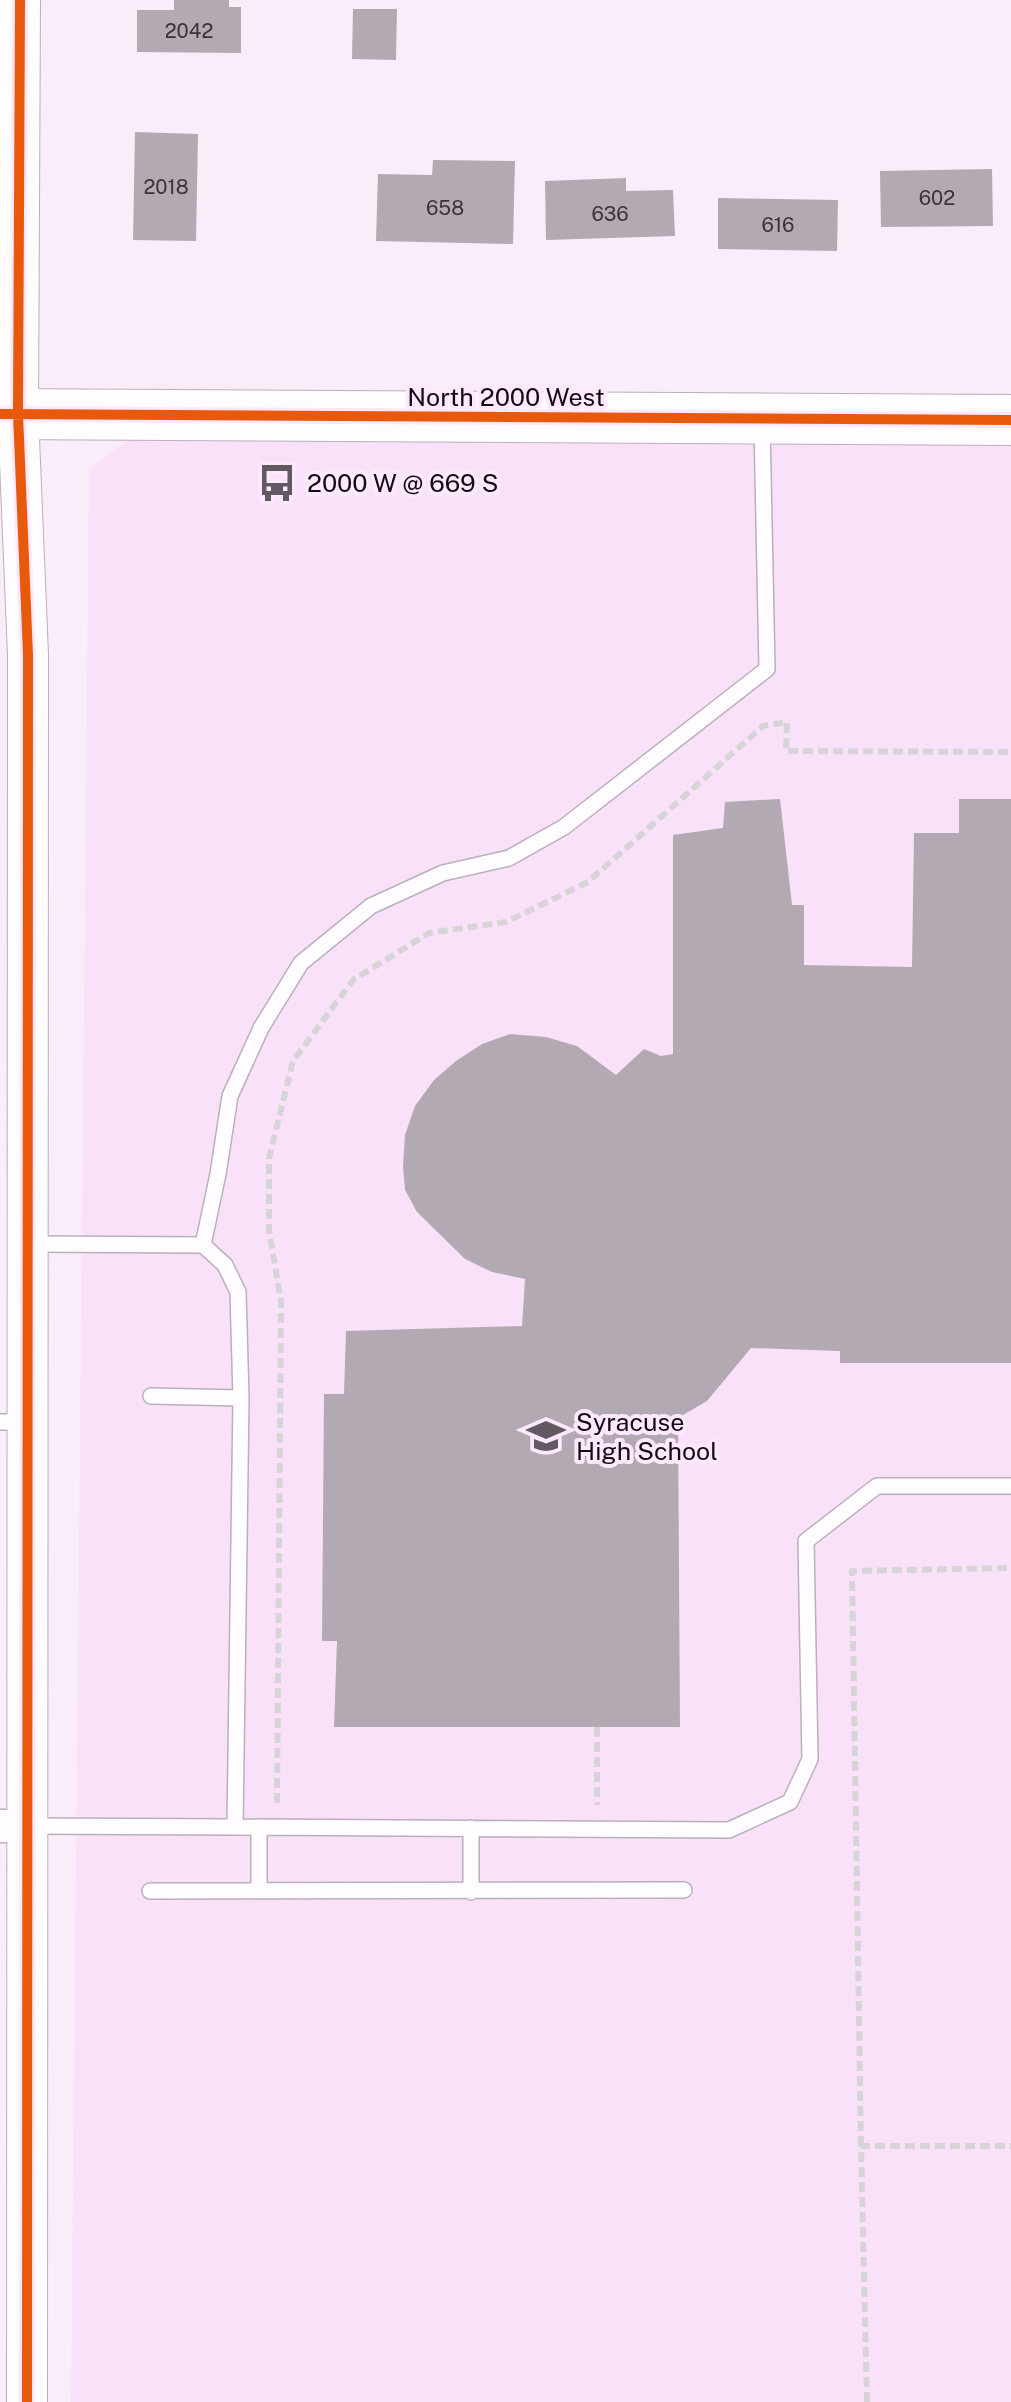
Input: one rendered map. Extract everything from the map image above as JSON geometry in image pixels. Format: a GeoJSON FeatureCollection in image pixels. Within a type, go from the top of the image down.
{"type":"FeatureCollection","features":[{"type":"Feature","properties":{"kind":"main road","name":"North 2000 West"},"geometry":{"type":"LineString","coordinates":[[9,414],[1011,420]]}},
{"type":"Feature","properties":{"kind":"street"},"geometry":{"type":"LineString","coordinates":[[20,0],[9,414],[28,654],[27,1244],[13,1422],[13,1826],[27,2402]]}},
{"type":"Feature","properties":{"kind":"lane"},"geometry":{"type":"LineString","coordinates":[[203,1245],[230,1096],[261,1028],[301,963],[371,906],[442,872],[509,858],[564,827],[768,669],[762,418]]}},
{"type":"Feature","properties":{"kind":"lane"},"geometry":{"type":"LineString","coordinates":[[27,1244],[203,1245],[225,1265],[238,1292],[235,1827]]}},
{"type":"Feature","properties":{"kind":"lane"},"geometry":{"type":"LineString","coordinates":[[151,1396],[240,1398]]}},
{"type":"Feature","properties":{"kind":"lane"},"geometry":{"type":"LineString","coordinates":[[13,1826],[729,1830],[790,1802],[810,1760],[806,1541],[877,1486],[1011,1486]]}},
{"type":"Feature","properties":{"kind":"lane"},"geometry":{"type":"LineString","coordinates":[[260,1827],[260,1890]]}},
{"type":"Feature","properties":{"kind":"lane"},"geometry":{"type":"LineString","coordinates":[[472,1828],[472,1892]]}},
{"type":"Feature","properties":{"kind":"lane"},"geometry":{"type":"LineString","coordinates":[[150,1891],[684,1890]]}},
{"type":"Feature","properties":{"kind":"path"},"geometry":{"type":"LineString","coordinates":[[276,1813],[281,1302],[269,1229],[269,1158],[293,1061],[353,980],[429,933],[506,922],[588,882],[763,726],[787,722],[786,751],[1011,752]]}},
{"type":"Feature","properties":{"kind":"path"},"geometry":{"type":"LineString","coordinates":[[867,2402],[852,1571],[1011,1568]]}},
{"type":"Feature","properties":{"kind":"path"},"geometry":{"type":"LineString","coordinates":[[597,1727],[597,1817]]}},
{"type":"Feature","properties":{"kind":"path"},"geometry":{"type":"LineString","coordinates":[[861,2146],[1011,2146]]}},
{"type":"Feature","properties":{"kind":"shaded area","name":"Syracuse High School"},"geometry":{"type":"Polygon","coordinates":[[[135,435],[1011,437],[1011,2402],[71,2402],[89,469],[135,435]]]}},
{"type":"Feature","properties":{"kind":"building"},"geometry":{"type":"Polygon","coordinates":[[[174,0],[229,0],[229,7],[241,7],[241,53],[137,52],[137,10],[174,10],[174,0]]]}},
{"type":"Feature","properties":{"kind":"building"},"geometry":{"type":"Polygon","coordinates":[[[353,9],[397,9],[396,60],[352,59],[353,9]]]}},
{"type":"Feature","properties":{"kind":"building"},"geometry":{"type":"Polygon","coordinates":[[[135,132],[198,134],[196,241],[133,240],[135,132]]]}},
{"type":"Feature","properties":{"kind":"building"},"geometry":{"type":"Polygon","coordinates":[[[433,160],[515,161],[513,244],[376,241],[378,174],[432,175],[433,160]]]}},
{"type":"Feature","properties":{"kind":"building"},"geometry":{"type":"Polygon","coordinates":[[[992,169],[993,226],[881,227],[880,171],[992,169]]]}},
{"type":"Feature","properties":{"kind":"building"},"geometry":{"type":"Polygon","coordinates":[[[626,178],[626,191],[673,190],[675,236],[546,240],[545,181],[626,178]]]}},
{"type":"Feature","properties":{"kind":"building"},"geometry":{"type":"Polygon","coordinates":[[[718,198],[838,200],[837,251],[718,249],[718,198]]]}},
{"type":"Feature","properties":{"kind":"building","name":"Syracuse High School"},"geometry":{"type":"Polygon","coordinates":[[[780,799],[792,905],[804,905],[804,965],[912,967],[914,833],[959,833],[959,799],[1011,799],[1011,1363],[840,1363],[840,1351],[751,1348],[707,1401],[678,1418],[680,1727],[334,1727],[337,1641],[322,1641],[324,1394],[344,1394],[346,1331],[522,1326],[525,1279],[492,1272],[465,1259],[417,1212],[405,1190],[405,1135],[415,1106],[434,1080],[456,1061],[482,1044],[510,1034],[546,1037],[577,1046],[616,1075],[644,1049],[661,1056],[673,1054],[673,835],[723,828],[725,802],[780,799]]]}},
{"type":"Feature","properties":{"kind":"cycle path"},"geometry":{"type":"LineString","coordinates":[[20,0],[18,414],[28,655],[27,2402]]}},
{"type":"Feature","properties":{"kind":"cycle path"},"geometry":{"type":"LineString","coordinates":[[0,414],[1011,420]]}},
{"type":"Feature","properties":{"kind":"place","name":"2000 W @ 669 S"},"geometry":{"type":"Point","coordinates":[277,483]}},
{"type":"Feature","properties":{"kind":"place","name":"Syracuse High School"},"geometry":{"type":"Point","coordinates":[546,1436]}}]}
